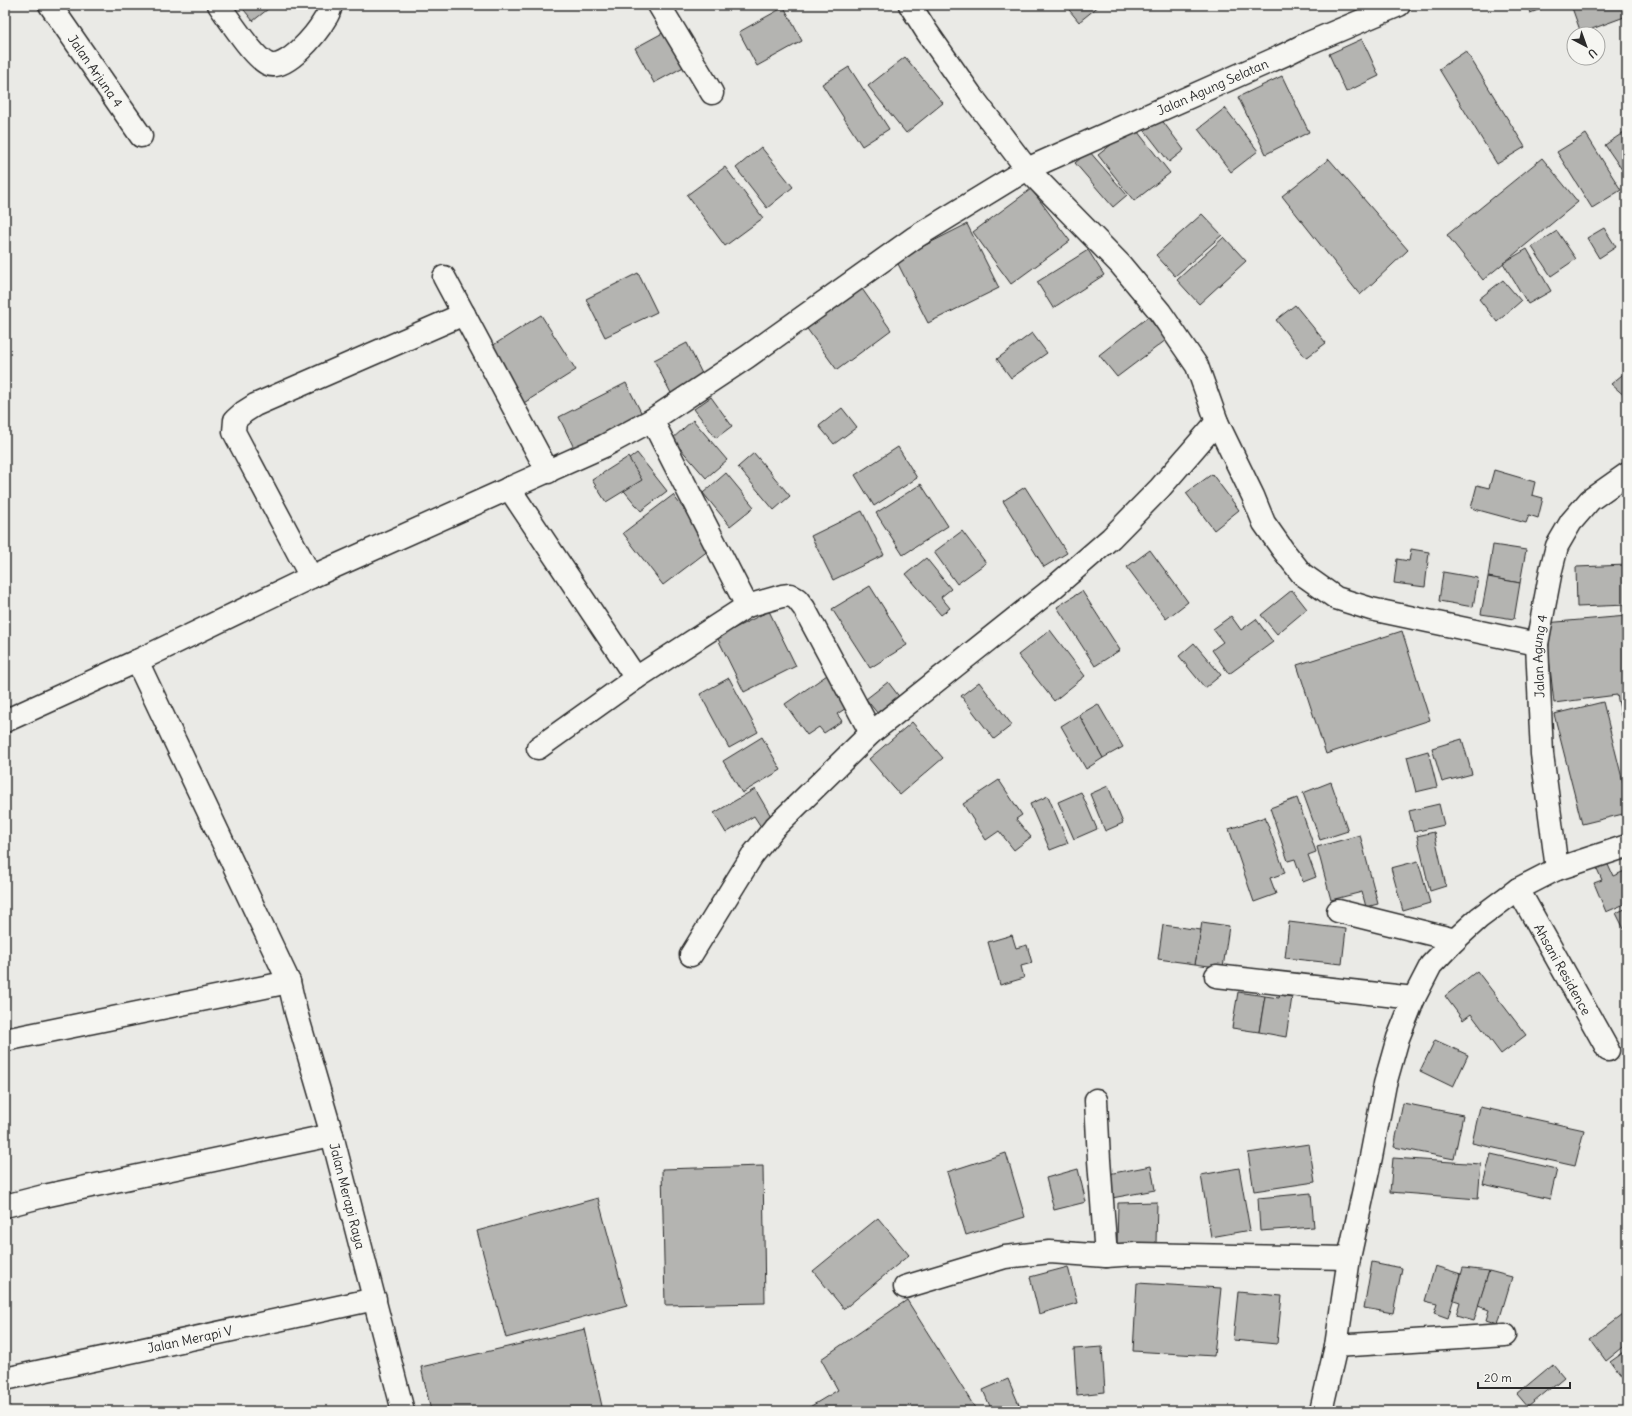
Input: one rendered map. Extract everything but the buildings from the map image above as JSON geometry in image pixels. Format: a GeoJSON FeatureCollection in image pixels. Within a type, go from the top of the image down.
{"type":"FeatureCollection","features":[{"type":"Feature","properties":{"kind":"street","name":"Jalan Arjuna 4"},"geometry":{"type":"LineString","coordinates":[[50,5],[141,136]]}},
{"type":"Feature","properties":{"kind":"street"},"geometry":{"type":"LineString","coordinates":[[218,5],[256,54],[267,64],[276,65],[286,61],[310,41],[326,18],[332,5]]}},
{"type":"Feature","properties":{"kind":"street"},"geometry":{"type":"LineString","coordinates":[[659,5],[712,93]]}},
{"type":"Feature","properties":{"kind":"street"},"geometry":{"type":"LineString","coordinates":[[910,5],[971,95],[1027,168],[1120,264],[1160,312],[1197,366],[1217,422],[1264,522],[1302,574],[1336,598],[1371,609],[1537,644]]}},
{"type":"Feature","properties":{"kind":"street","name":"Jalan Agung Selatan"},"geometry":{"type":"LineString","coordinates":[[5,721],[137,662],[311,577],[604,446],[652,420],[747,356],[914,238],[1027,168],[1304,45],[1399,5]]}},
{"type":"Feature","properties":{"kind":"street"},"geometry":{"type":"LineString","coordinates":[[444,277],[548,472]]}},
{"type":"Feature","properties":{"kind":"street"},"geometry":{"type":"LineString","coordinates":[[311,577],[234,432],[235,420],[244,412],[255,406],[464,314]]}},
{"type":"Feature","properties":{"kind":"street"},"geometry":{"type":"LineString","coordinates":[[652,420],[747,606]]}},
{"type":"Feature","properties":{"kind":"street"},"geometry":{"type":"LineString","coordinates":[[691,955],[752,856],[775,826],[871,733],[1052,589],[1112,538],[1160,488],[1217,422]]}},
{"type":"Feature","properties":{"kind":"street","name":"Jalan Agung 4"},"geometry":{"type":"LineString","coordinates":[[1557,869],[1542,754],[1537,644],[1557,546],[1571,522],[1590,500],[1627,474]]}},
{"type":"Feature","properties":{"kind":"street"},"geometry":{"type":"LineString","coordinates":[[509,488],[636,678]]}},
{"type":"Feature","properties":{"kind":"street"},"geometry":{"type":"LineString","coordinates":[[538,748],[636,678],[747,606],[790,595],[797,599],[804,608],[871,733]]}},
{"type":"Feature","properties":{"kind":"street","name":"Jalan Merapi Raya"},"geometry":{"type":"LineString","coordinates":[[137,662],[289,982],[296,1012],[332,1136],[403,1411]]}},
{"type":"Feature","properties":{"kind":"street"},"geometry":{"type":"LineString","coordinates":[[1321,1411],[1336,1346],[1349,1258],[1385,1084],[1398,1038],[1414,998],[1431,965],[1479,918],[1518,889],[1557,869],[1627,846]]}},
{"type":"Feature","properties":{"kind":"street","name":"Ahsani Residence"},"geometry":{"type":"LineString","coordinates":[[1518,889],[1608,1050]]}},
{"type":"Feature","properties":{"kind":"street"},"geometry":{"type":"LineString","coordinates":[[1338,911],[1455,940]]}},
{"type":"Feature","properties":{"kind":"street"},"geometry":{"type":"LineString","coordinates":[[1216,976],[1414,998]]}},
{"type":"Feature","properties":{"kind":"street"},"geometry":{"type":"LineString","coordinates":[[5,1040],[289,982]]}},
{"type":"Feature","properties":{"kind":"street"},"geometry":{"type":"LineString","coordinates":[[1096,1100],[1106,1256]]}},
{"type":"Feature","properties":{"kind":"street"},"geometry":{"type":"LineString","coordinates":[[5,1206],[44,1196],[332,1136]]}},
{"type":"Feature","properties":{"kind":"street"},"geometry":{"type":"LineString","coordinates":[[905,1287],[1005,1257],[1050,1252],[1106,1256],[1136,1254],[1349,1258]]}},
{"type":"Feature","properties":{"kind":"street","name":"Jalan Merapi V"},"geometry":{"type":"LineString","coordinates":[[5,1379],[375,1299]]}},
{"type":"Feature","properties":{"kind":"street"},"geometry":{"type":"LineString","coordinates":[[1336,1346],[1505,1334]]}}]}
